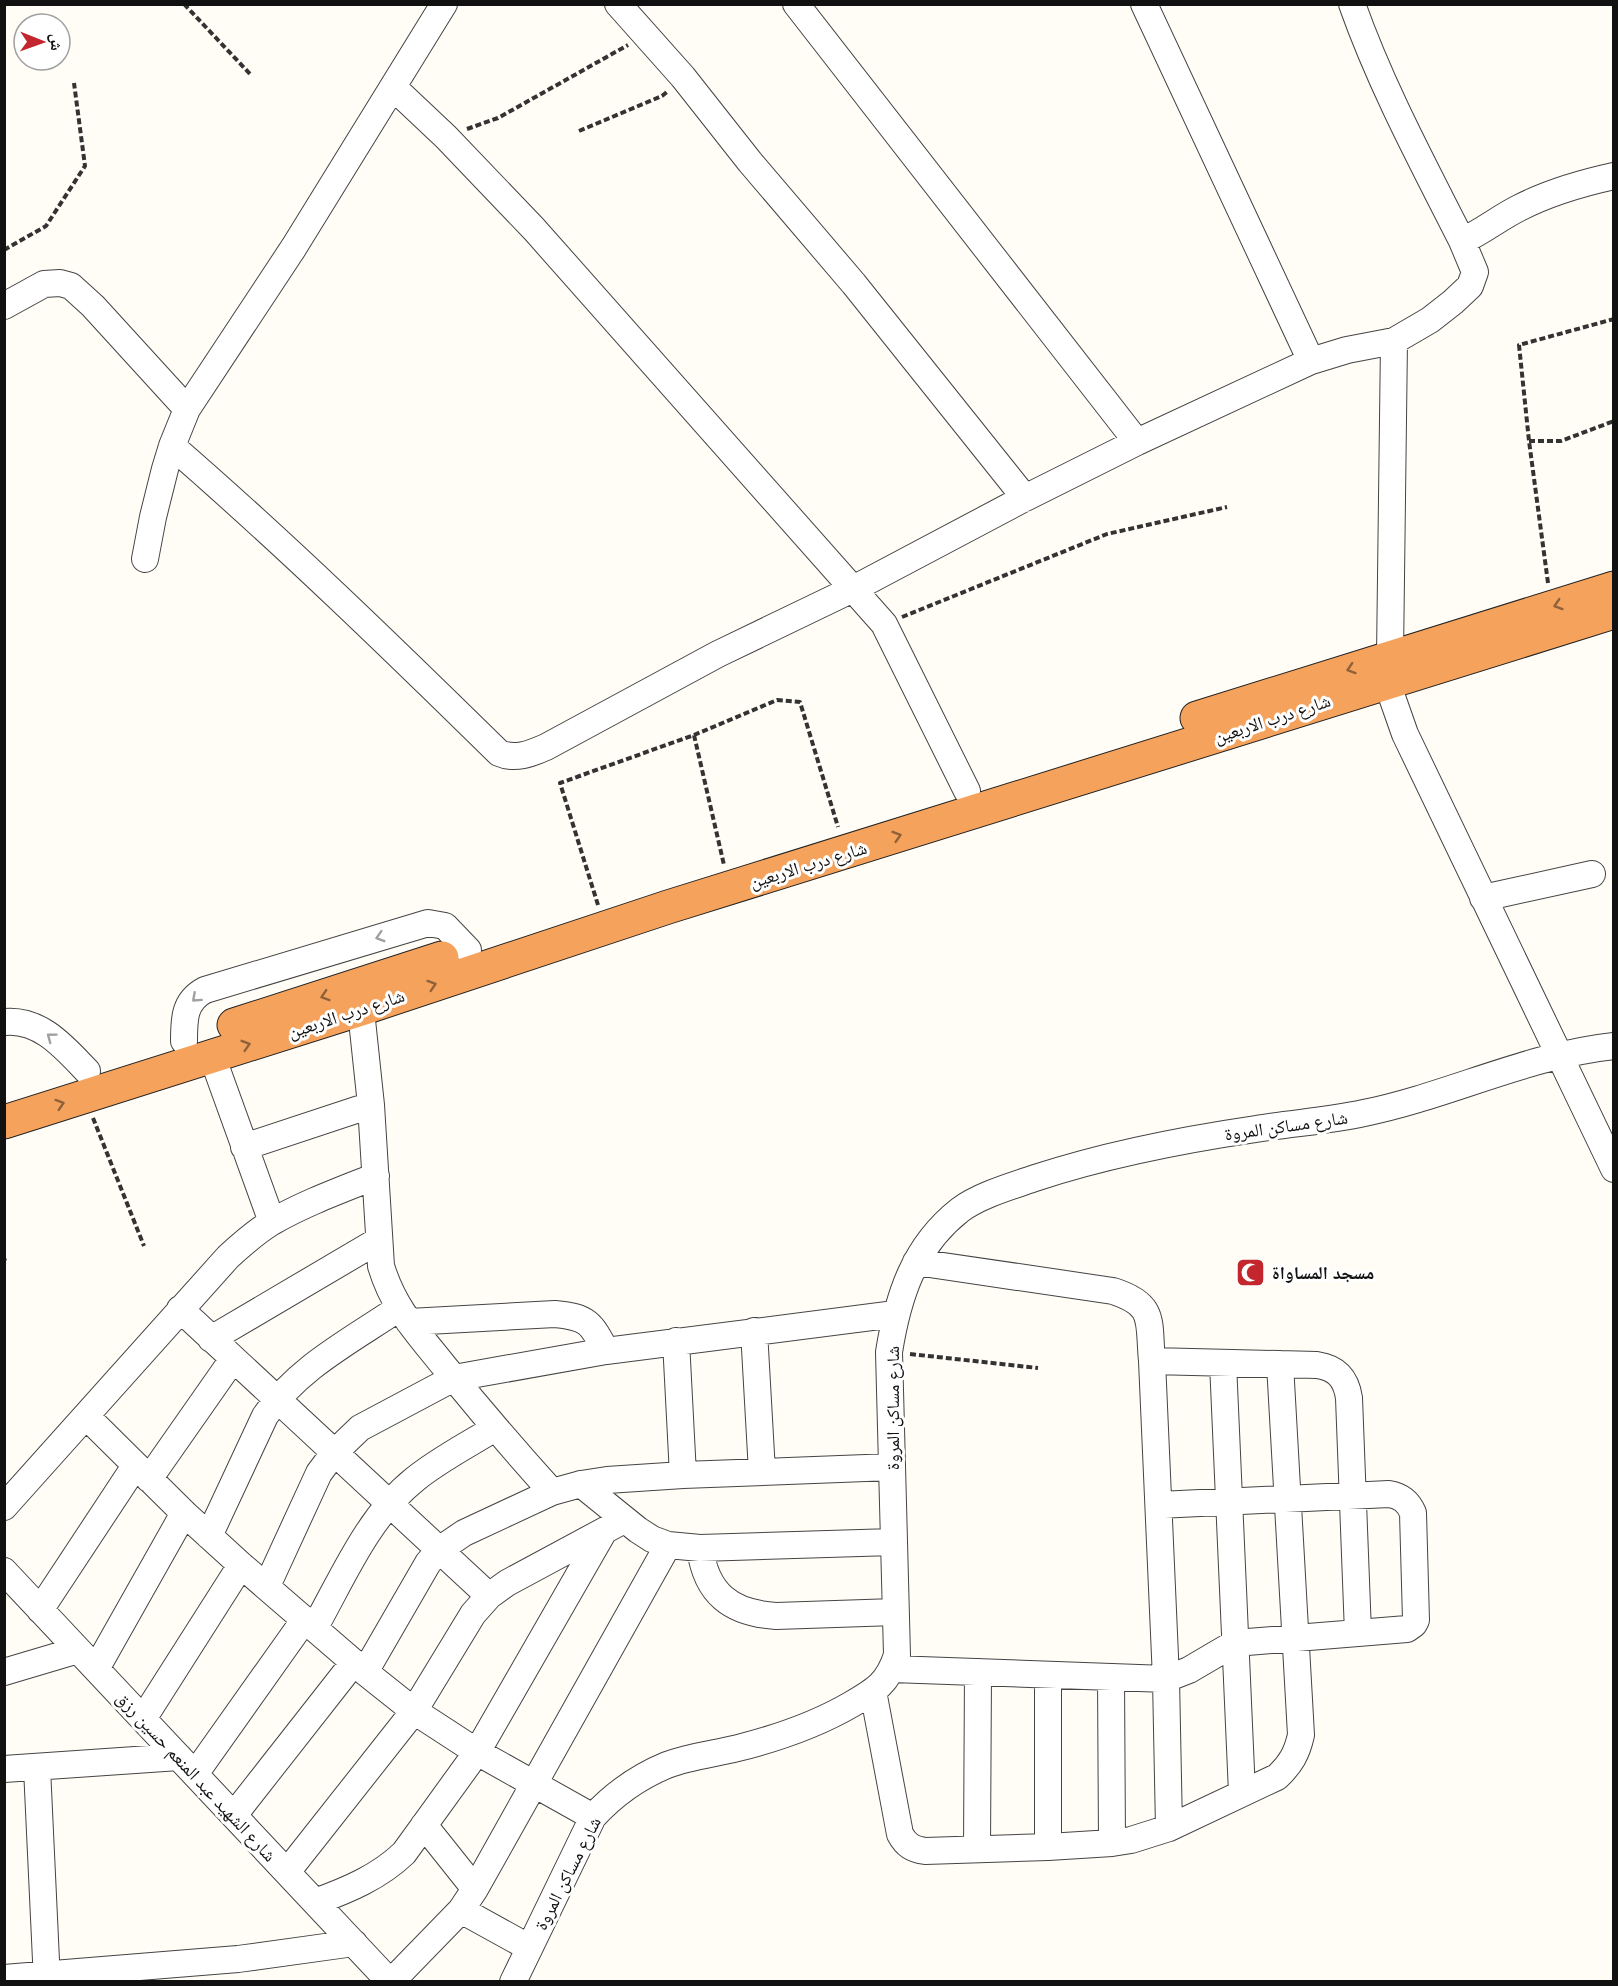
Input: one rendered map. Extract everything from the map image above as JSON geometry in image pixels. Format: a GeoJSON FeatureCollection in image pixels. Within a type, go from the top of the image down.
{"type":"FeatureCollection","features":[{"type":"Feature","properties":{"kind":"highway","name":"شارع درب الاربعين"},"geometry":{"type":"LineString","coordinates":[[4,1122],[86,1084],[666,897],[1390,668],[1551,608],[1614,588]]}},
{"type":"Feature","properties":{"kind":"highway","name":"شارع درب الاربعين"},"geometry":{"type":"LineString","coordinates":[[360,997],[468,950],[599,908],[666,897],[724,868],[967,791],[1390,668],[1614,612]]}},
{"type":"Feature","properties":{"kind":"highway","name":"شارع درب الاربعين"},"geometry":{"type":"LineString","coordinates":[[4,1098],[86,1084]]}},
{"type":"Feature","properties":{"kind":"street"},"geometry":{"type":"LineString","coordinates":[[145,559],[158,494],[172,446],[187,410],[294,247],[444,4]]}},
{"type":"Feature","properties":{"kind":"street"},"geometry":{"type":"LineString","coordinates":[[618,4],[683,77],[750,162],[854,284],[1025,498]]}},
{"type":"Feature","properties":{"kind":"street"},"geometry":{"type":"LineString","coordinates":[[796,4],[1137,442]]}},
{"type":"Feature","properties":{"kind":"street"},"geometry":{"type":"LineString","coordinates":[[1144,4],[1311,361]]}},
{"type":"Feature","properties":{"kind":"street"},"geometry":{"type":"LineString","coordinates":[[172,446],[354,610],[499,753],[506,756],[530,754],[718,654],[855,588],[1137,442],[1311,361],[1347,350],[1394,341],[1430,320],[1470,286],[1475,272],[1362,34],[1352,4]]}},
{"type":"Feature","properties":{"kind":"street"},"geometry":{"type":"LineString","coordinates":[[393,87],[446,137],[534,229],[855,588],[884,624],[967,791]]}},
{"type":"Feature","properties":{"kind":"street"},"geometry":{"type":"LineString","coordinates":[[1462,241],[1519,208],[1562,190],[1614,176]]}},
{"type":"Feature","properties":{"kind":"street"},"geometry":{"type":"LineString","coordinates":[[4,306],[44,284],[60,283],[71,286],[93,306],[187,410]]}},
{"type":"Feature","properties":{"kind":"street"},"geometry":{"type":"LineString","coordinates":[[1394,341],[1390,668],[1392,697],[1405,734],[1614,1169]]}},
{"type":"Feature","properties":{"kind":"street"},"geometry":{"type":"LineString","coordinates":[[1483,898],[1592,874]]}},
{"type":"Feature","properties":{"kind":"street"},"geometry":{"type":"LineString","coordinates":[[272,1222],[244,1147],[184,1022],[189,1003],[205,990],[428,923],[445,926],[468,950]]}},
{"type":"Feature","properties":{"kind":"street"},"geometry":{"type":"LineString","coordinates":[[360,997],[371,1105],[381,1266],[388,1288],[404,1315],[454,1378],[552,1492]]}},
{"type":"Feature","properties":{"kind":"street"},"geometry":{"type":"LineString","coordinates":[[4,1022],[14,1021],[41,1030],[57,1041],[86,1084]]}},
{"type":"Feature","properties":{"kind":"street","name":"شارع مساكن المروة"},"geometry":{"type":"LineString","coordinates":[[513,1982],[593,1817],[627,1786],[657,1770],[689,1758],[787,1735],[829,1718],[873,1691],[884,1682],[892,1669],[897,1655],[889,1352],[895,1314],[916,1262],[934,1234],[962,1209],[994,1193],[1120,1153],[1364,1113],[1415,1101],[1559,1056],[1614,1046]]}},
{"type":"Feature","properties":{"kind":"street"},"geometry":{"type":"LineString","coordinates":[[244,1147],[371,1105]]}},
{"type":"Feature","properties":{"kind":"street"},"geometry":{"type":"LineString","coordinates":[[4,1507],[180,1309],[228,1257],[249,1238],[294,1210],[375,1176]]}},
{"type":"Feature","properties":{"kind":"street"},"geometry":{"type":"LineString","coordinates":[[211,1339],[380,1240]]}},
{"type":"Feature","properties":{"kind":"street"},"geometry":{"type":"LineString","coordinates":[[916,1262],[1113,1292],[1130,1297],[1144,1308],[1148,1316],[1166,1679],[1169,1828]]}},
{"type":"Feature","properties":{"kind":"street"},"geometry":{"type":"LineString","coordinates":[[180,1309],[489,1596]]}},
{"type":"Feature","properties":{"kind":"street"},"geometry":{"type":"LineString","coordinates":[[209,1536],[265,1416],[276,1399],[304,1373],[404,1315],[555,1314],[575,1316],[595,1329],[606,1350]]}},
{"type":"Feature","properties":{"kind":"street"},"geometry":{"type":"LineString","coordinates":[[267,1586],[319,1473],[334,1453],[360,1428],[454,1378],[606,1350],[895,1314]]}},
{"type":"Feature","properties":{"kind":"street"},"geometry":{"type":"LineString","coordinates":[[754,1331],[762,1472]]}},
{"type":"Feature","properties":{"kind":"street"},"geometry":{"type":"LineString","coordinates":[[676,1341],[683,1475]]}},
{"type":"Feature","properties":{"kind":"street"},"geometry":{"type":"LineString","coordinates":[[40,1610],[142,1472],[233,1359]]}},
{"type":"Feature","properties":{"kind":"street"},"geometry":{"type":"LineString","coordinates":[[1152,1362],[1330,1367],[1341,1374],[1347,1385],[1358,1633]]}},
{"type":"Feature","properties":{"kind":"street"},"geometry":{"type":"LineString","coordinates":[[1223,1363],[1242,1793]]}},
{"type":"Feature","properties":{"kind":"street"},"geometry":{"type":"LineString","coordinates":[[873,1691],[900,1834],[905,1843],[914,1850],[1048,1847],[1131,1840],[1169,1828],[1277,1777],[1289,1766],[1302,1735],[1280,1364]]}},
{"type":"Feature","properties":{"kind":"street"},"geometry":{"type":"LineString","coordinates":[[86,1416],[240,1565],[414,1711],[477,1752],[593,1817]]}},
{"type":"Feature","properties":{"kind":"street"},"geometry":{"type":"LineString","coordinates":[[4,1769],[187,1766],[310,1623],[390,1504],[415,1479],[495,1428]]}},
{"type":"Feature","properties":{"kind":"street"},"geometry":{"type":"LineString","coordinates":[[234,1815],[359,1667],[428,1563],[439,1550],[464,1533],[552,1492],[581,1484],[683,1475],[892,1467]]}},
{"type":"Feature","properties":{"kind":"street"},"geometry":{"type":"LineString","coordinates":[[581,1484],[614,1525],[668,1545],[700,1548],[894,1542]]}},
{"type":"Feature","properties":{"kind":"street"},"geometry":{"type":"LineString","coordinates":[[892,1669],[1166,1679],[1189,1670],[1235,1643],[1407,1629],[1414,1624],[1417,1616],[1414,1521],[1410,1505],[1397,1496],[1158,1505]]}},
{"type":"Feature","properties":{"kind":"street"},"geometry":{"type":"LineString","coordinates":[[96,1669],[184,1513]]}},
{"type":"Feature","properties":{"kind":"street"},"geometry":{"type":"LineString","coordinates":[[287,1872],[414,1711],[473,1614],[489,1596],[507,1582],[614,1525]]}},
{"type":"Feature","properties":{"kind":"street"},"geometry":{"type":"LineString","coordinates":[[315,1902],[369,1879],[404,1853],[477,1752],[614,1525]]}},
{"type":"Feature","properties":{"kind":"street"},"geometry":{"type":"LineString","coordinates":[[390,1982],[461,1910],[475,1889],[668,1545]]}},
{"type":"Feature","properties":{"kind":"street"},"geometry":{"type":"LineString","coordinates":[[700,1548],[703,1568],[712,1585],[724,1599],[758,1615],[895,1612]]}},
{"type":"Feature","properties":{"kind":"street"},"geometry":{"type":"LineString","coordinates":[[143,1719],[240,1565]]}},
{"type":"Feature","properties":{"kind":"street","name":"شارع الشهيد عبد المنعم حسين رزق"},"geometry":{"type":"LineString","coordinates":[[4,1571],[390,1982]]}},
{"type":"Feature","properties":{"kind":"street"},"geometry":{"type":"LineString","coordinates":[[4,1672],[78,1650]]}},
{"type":"Feature","properties":{"kind":"street"},"geometry":{"type":"LineString","coordinates":[[977,1849],[978,1672]]}},
{"type":"Feature","properties":{"kind":"street"},"geometry":{"type":"LineString","coordinates":[[1048,1675],[1048,1847]]}},
{"type":"Feature","properties":{"kind":"street"},"geometry":{"type":"LineString","coordinates":[[1111,1677],[1112,1843]]}},
{"type":"Feature","properties":{"kind":"street"},"geometry":{"type":"LineString","coordinates":[[36,1768],[47,1978]]}},
{"type":"Feature","properties":{"kind":"street"},"geometry":{"type":"LineString","coordinates":[[424,1825],[475,1889]]}},
{"type":"Feature","properties":{"kind":"street"},"geometry":{"type":"LineString","coordinates":[[461,1910],[528,1947]]}},
{"type":"Feature","properties":{"kind":"street"},"geometry":{"type":"LineString","coordinates":[[4,1978],[47,1978],[238,1959],[354,1943]]}},
{"type":"Feature","properties":{"kind":"path"},"geometry":{"type":"LineString","coordinates":[[184,4],[251,75]]}},
{"type":"Feature","properties":{"kind":"path"},"geometry":{"type":"LineString","coordinates":[[446,137],[498,118],[645,36]]}},
{"type":"Feature","properties":{"kind":"path"},"geometry":{"type":"LineString","coordinates":[[579,131],[662,96],[683,77]]}},
{"type":"Feature","properties":{"kind":"path"},"geometry":{"type":"LineString","coordinates":[[4,250],[46,226],[86,166],[74,83]]}},
{"type":"Feature","properties":{"kind":"path"},"geometry":{"type":"LineString","coordinates":[[1551,608],[1519,345],[1614,319]]}},
{"type":"Feature","properties":{"kind":"path"},"geometry":{"type":"LineString","coordinates":[[1529,441],[1562,441],[1614,421]]}},
{"type":"Feature","properties":{"kind":"path"},"geometry":{"type":"LineString","coordinates":[[884,624],[1107,534],[1227,507]]}},
{"type":"Feature","properties":{"kind":"path"},"geometry":{"type":"LineString","coordinates":[[599,908],[560,783],[694,735],[777,700],[800,702],[839,831]]}},
{"type":"Feature","properties":{"kind":"path"},"geometry":{"type":"LineString","coordinates":[[694,735],[724,868]]}},
{"type":"Feature","properties":{"kind":"path"},"geometry":{"type":"LineString","coordinates":[[86,1084],[144,1246]]}},
{"type":"Feature","properties":{"kind":"path"},"geometry":{"type":"LineString","coordinates":[[889,1352],[1038,1368]]}},
{"type":"Feature","properties":{"kind":"place","name":"مسجد المساواة"},"geometry":{"type":"Point","coordinates":[1251,1272]}}]}
